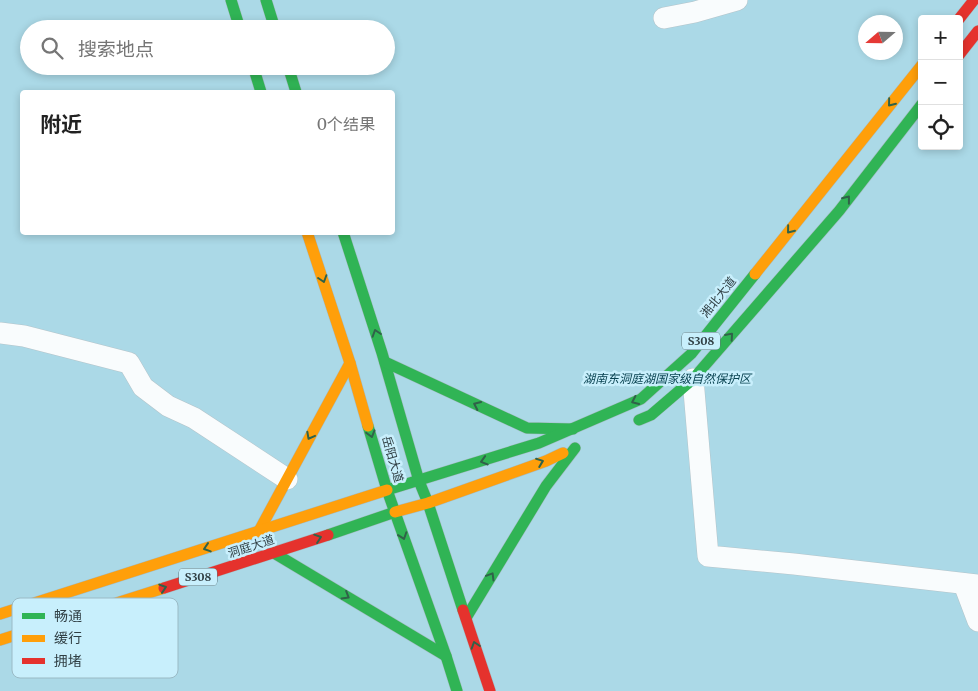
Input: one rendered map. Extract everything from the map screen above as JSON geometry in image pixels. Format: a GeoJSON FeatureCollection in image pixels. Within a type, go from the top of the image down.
{"type":"FeatureCollection","features":[{"type":"Feature","properties":{"kind":"main road"},"geometry":{"type":"LineString","coordinates":[[231,0],[237,20]]}},
{"type":"Feature","properties":{"kind":"main road"},"geometry":{"type":"LineString","coordinates":[[266,0],[273,20]]}},
{"type":"Feature","properties":{"kind":"main road"},"geometry":{"type":"LineString","coordinates":[[962,15],[974,0]]}},
{"type":"Feature","properties":{"kind":"main road"},"geometry":{"type":"LineString","coordinates":[[963,50],[978,31]]}},
{"type":"Feature","properties":{"kind":"main road","name":"湘北大道"},"geometry":{"type":"LineString","coordinates":[[387,490],[539,443],[641,399],[691,354],[918,70]]}},
{"type":"Feature","properties":{"kind":"main road"},"geometry":{"type":"LineString","coordinates":[[256,75],[260,90]]}},
{"type":"Feature","properties":{"kind":"main road"},"geometry":{"type":"LineString","coordinates":[[291,75],[295,90]]}},
{"type":"Feature","properties":{"kind":"main road","name":"S308"},"geometry":{"type":"LineString","coordinates":[[626,426],[651,415],[693,380],[838,211],[921,105]]}},
{"type":"Feature","properties":{"kind":"main road","name":"岳阳大道"},"geometry":{"type":"LineString","coordinates":[[309,235],[350,363],[387,490],[457,691]]}},
{"type":"Feature","properties":{"kind":"main road","name":"岳阳大道"},"geometry":{"type":"LineString","coordinates":[[344,235],[385,362],[420,481],[490,691]]}},
{"type":"Feature","properties":{"kind":"main road"},"geometry":{"type":"LineString","coordinates":[[385,362],[527,428],[573,428]]}},
{"type":"Feature","properties":{"kind":"main road"},"geometry":{"type":"LineString","coordinates":[[259,531],[350,363]]}},
{"type":"Feature","properties":{"kind":"main road","name":"S308"},"geometry":{"type":"LineString","coordinates":[[395,512],[428,503],[580,446],[546,486],[466,618]]}},
{"type":"Feature","properties":{"kind":"main road","name":"洞庭大道"},"geometry":{"type":"LineString","coordinates":[[50,598],[387,490]]}},
{"type":"Feature","properties":{"kind":"main road","name":"洞庭大道"},"geometry":{"type":"LineString","coordinates":[[132,598],[395,512]]}},
{"type":"Feature","properties":{"kind":"main road"},"geometry":{"type":"LineString","coordinates":[[274,553],[446,656]]}},
{"type":"Feature","properties":{"kind":"main road","name":"洞庭大道"},"geometry":{"type":"LineString","coordinates":[[0,614],[12,610]]}},
{"type":"Feature","properties":{"kind":"main road","name":"洞庭大道"},"geometry":{"type":"LineString","coordinates":[[0,640],[12,636]]}},
{"type":"Feature","properties":{"kind":"street"},"geometry":{"type":"LineString","coordinates":[[664,18],[737,0]]}},
{"type":"Feature","properties":{"kind":"street"},"geometry":{"type":"LineString","coordinates":[[0,333],[34,339],[129,363],[143,387],[168,406],[194,418],[287,479]]}},
{"type":"Feature","properties":{"kind":"street"},"geometry":{"type":"LineString","coordinates":[[693,380],[708,556],[971,584],[978,621]]}},
{"type":"Feature","properties":{"kind":"green space","name":"湖南东洞庭湖国家级自然保护区"},"geometry":{"type":"Polygon","coordinates":[[[0,0],[978,0],[978,691],[0,691],[0,0]]]}},
{"type":"Feature","properties":{"kind":"traffic: fast"},"geometry":{"type":"LineString","coordinates":[[231,0],[237,20]]}},
{"type":"Feature","properties":{"kind":"traffic: fast"},"geometry":{"type":"LineString","coordinates":[[266,0],[272,20]]}},
{"type":"Feature","properties":{"kind":"traffic: fast"},"geometry":{"type":"LineString","coordinates":[[256,75],[260,90]]}},
{"type":"Feature","properties":{"kind":"traffic: fast"},"geometry":{"type":"LineString","coordinates":[[291,75],[295,90]]}},
{"type":"Feature","properties":{"kind":"traffic: fast"},"geometry":{"type":"LineString","coordinates":[[639,420],[651,415],[693,379],[839,211],[921,105]]}},
{"type":"Feature","properties":{"kind":"traffic: fast"},"geometry":{"type":"LineString","coordinates":[[344,235],[382,353],[419,481],[463,610]]}},
{"type":"Feature","properties":{"kind":"traffic: fast"},"geometry":{"type":"LineString","coordinates":[[387,490],[539,443],[641,399],[691,354],[755,274]]}},
{"type":"Feature","properties":{"kind":"traffic: fast"},"geometry":{"type":"LineString","coordinates":[[385,362],[527,428],[573,429]]}},
{"type":"Feature","properties":{"kind":"traffic: fast"},"geometry":{"type":"LineString","coordinates":[[368,426],[387,490],[457,691]]}},
{"type":"Feature","properties":{"kind":"traffic: fast"},"geometry":{"type":"LineString","coordinates":[[466,618],[546,486],[575,448]]}},
{"type":"Feature","properties":{"kind":"traffic: fast"},"geometry":{"type":"LineString","coordinates":[[328,535],[395,512]]}},
{"type":"Feature","properties":{"kind":"traffic: fast"},"geometry":{"type":"LineString","coordinates":[[274,553],[446,656]]}},
{"type":"Feature","properties":{"kind":"traffic: slow"},"geometry":{"type":"LineString","coordinates":[[755,274],[918,70]]}},
{"type":"Feature","properties":{"kind":"traffic: slow"},"geometry":{"type":"LineString","coordinates":[[308,235],[350,363],[368,426]]}},
{"type":"Feature","properties":{"kind":"traffic: slow"},"geometry":{"type":"LineString","coordinates":[[259,531],[350,363]]}},
{"type":"Feature","properties":{"kind":"traffic: slow"},"geometry":{"type":"LineString","coordinates":[[395,512],[428,503],[546,461],[563,453]]}},
{"type":"Feature","properties":{"kind":"traffic: slow"},"geometry":{"type":"LineString","coordinates":[[50,598],[387,490]]}},
{"type":"Feature","properties":{"kind":"traffic: slow"},"geometry":{"type":"LineString","coordinates":[[132,598],[164,588]]}},
{"type":"Feature","properties":{"kind":"traffic: slow"},"geometry":{"type":"LineString","coordinates":[[0,614],[12,610]]}},
{"type":"Feature","properties":{"kind":"traffic: slow"},"geometry":{"type":"LineString","coordinates":[[0,640],[12,636]]}},
{"type":"Feature","properties":{"kind":"traffic: jam"},"geometry":{"type":"LineString","coordinates":[[962,15],[974,0]]}},
{"type":"Feature","properties":{"kind":"traffic: jam"},"geometry":{"type":"LineString","coordinates":[[963,50],[978,31]]}},
{"type":"Feature","properties":{"kind":"traffic: jam"},"geometry":{"type":"LineString","coordinates":[[164,588],[328,535]]}},
{"type":"Feature","properties":{"kind":"traffic: jam"},"geometry":{"type":"LineString","coordinates":[[463,610],[490,691]]}}]}
